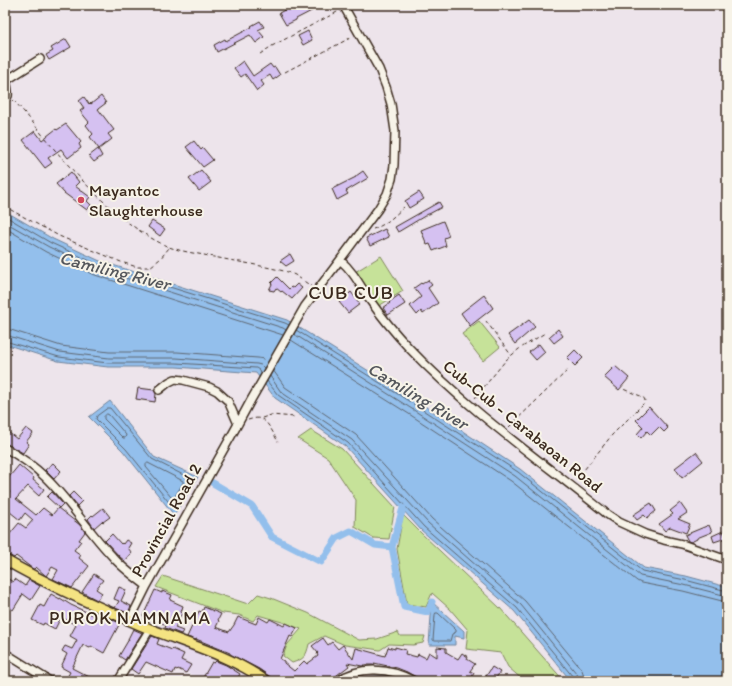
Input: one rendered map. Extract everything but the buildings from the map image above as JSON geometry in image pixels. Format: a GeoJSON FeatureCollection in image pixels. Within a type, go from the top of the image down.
{"type":"FeatureCollection","features":[{"type":"Feature","properties":{"kind":"main road"},"geometry":{"type":"LineString","coordinates":[[5,560],[62,590],[150,629],[227,658],[266,681]]}},
{"type":"Feature","properties":{"kind":"street","name":"Provincial Road 2"},"geometry":{"type":"LineString","coordinates":[[130,620],[147,586],[305,306],[378,208],[387,194],[392,180],[395,131],[391,104],[379,69],[344,6]]}},
{"type":"Feature","properties":{"kind":"street"},"geometry":{"type":"LineString","coordinates":[[8,96],[7,80],[40,59]]}},
{"type":"Feature","properties":{"kind":"street","name":"Cub-Cub - Carabaoan Road"},"geometry":{"type":"LineString","coordinates":[[340,260],[352,272],[371,302],[398,336],[428,367],[469,405],[503,433],[607,514],[619,522],[645,534],[682,544],[727,560]]}},
{"type":"Feature","properties":{"kind":"street"},"geometry":{"type":"LineString","coordinates":[[159,390],[169,382],[175,380],[183,380],[210,387],[228,401],[239,422]]}},
{"type":"Feature","properties":{"kind":"street"},"geometry":{"type":"LineString","coordinates":[[5,448],[26,461],[45,477],[112,556],[134,577],[147,586]]}},
{"type":"Feature","properties":{"kind":"street"},"geometry":{"type":"LineString","coordinates":[[118,681],[150,629]]}},
{"type":"Feature","properties":{"kind":"street"},"geometry":{"type":"LineString","coordinates":[[5,653],[50,681]]}},
{"type":"Feature","properties":{"kind":"street"},"geometry":{"type":"LineString","coordinates":[[338,681],[348,675],[368,670],[389,671],[414,681]]}},
{"type":"Feature","properties":{"kind":"path"},"geometry":{"type":"LineString","coordinates":[[260,54],[344,6]]}},
{"type":"Feature","properties":{"kind":"path"},"geometry":{"type":"LineString","coordinates":[[286,72],[360,33]]}},
{"type":"Feature","properties":{"kind":"path"},"geometry":{"type":"LineString","coordinates":[[8,96],[17,104],[50,144],[97,195],[124,219],[152,238],[170,247],[189,252],[288,272],[301,278],[316,290]]}},
{"type":"Feature","properties":{"kind":"path"},"geometry":{"type":"LineString","coordinates":[[5,205],[59,236],[121,262],[137,267],[150,267],[160,259],[170,247]]}},
{"type":"Feature","properties":{"kind":"path"},"geometry":{"type":"LineString","coordinates":[[361,232],[387,223],[404,207]]}},
{"type":"Feature","properties":{"kind":"path"},"geometry":{"type":"LineString","coordinates":[[486,321],[512,355]]}},
{"type":"Feature","properties":{"kind":"path"},"geometry":{"type":"LineString","coordinates":[[469,405],[500,366],[512,355],[545,333]]}},
{"type":"Feature","properties":{"kind":"path"},"geometry":{"type":"LineString","coordinates":[[503,433],[569,369]]}},
{"type":"Feature","properties":{"kind":"path"},"geometry":{"type":"LineString","coordinates":[[571,486],[612,435],[644,404],[645,400],[643,397],[623,389]]}},
{"type":"Feature","properties":{"kind":"path"},"geometry":{"type":"LineString","coordinates":[[261,419],[271,415],[295,417]]}},
{"type":"Feature","properties":{"kind":"path"},"geometry":{"type":"LineString","coordinates":[[239,422],[255,418],[261,419],[267,423],[278,442]]}},
{"type":"Feature","properties":{"kind":"shaded area"},"geometry":{"type":"Polygon","coordinates":[[[150,629],[236,663],[247,645],[273,653],[295,669],[305,660],[323,681],[210,681],[135,654],[150,629]]]}},
{"type":"Feature","properties":{"kind":"green space"},"geometry":{"type":"Polygon","coordinates":[[[381,256],[403,291],[377,307],[355,272],[381,256]]]}},
{"type":"Feature","properties":{"kind":"green space"},"geometry":{"type":"Polygon","coordinates":[[[479,321],[500,347],[483,361],[462,334],[479,321]]]}},
{"type":"Feature","properties":{"kind":"green space"},"geometry":{"type":"Polygon","coordinates":[[[311,430],[342,449],[395,507],[389,539],[373,538],[355,527],[356,500],[328,458],[298,439],[311,430]]]}},
{"type":"Feature","properties":{"kind":"green space"},"geometry":{"type":"Polygon","coordinates":[[[403,515],[500,608],[564,681],[524,681],[508,667],[501,653],[466,649],[468,630],[450,609],[432,593],[426,607],[407,604],[397,549],[403,515]]]}},
{"type":"Feature","properties":{"kind":"green space"},"geometry":{"type":"Polygon","coordinates":[[[163,576],[248,604],[258,594],[271,598],[308,613],[359,640],[377,639],[398,632],[400,636],[425,636],[423,643],[413,645],[389,644],[380,650],[345,645],[324,636],[309,644],[304,657],[292,663],[283,656],[287,645],[301,629],[258,615],[253,621],[239,615],[223,613],[156,587],[163,576]]]}},
{"type":"Feature","properties":{"kind":"water","name":"Camiling River"},"geometry":{"type":"Polygon","coordinates":[[[5,211],[53,239],[100,261],[287,320],[417,401],[520,469],[644,568],[686,576],[727,587],[727,681],[571,681],[514,611],[421,530],[345,446],[275,398],[256,373],[176,367],[108,367],[58,361],[5,344],[5,211]]]}},
{"type":"Feature","properties":{"kind":"water"},"geometry":{"type":"Polygon","coordinates":[[[110,401],[154,457],[198,477],[174,515],[123,451],[89,417],[110,401]]]}},
{"type":"Feature","properties":{"kind":"water"},"geometry":{"type":"Polygon","coordinates":[[[432,602],[464,631],[464,638],[455,636],[455,645],[429,645],[432,602]]]}},
{"type":"Feature","properties":{"kind":"waterway"},"geometry":{"type":"LineString","coordinates":[[213,483],[252,506],[272,537],[321,562],[337,538],[351,531],[375,545],[392,547],[403,508]]}},
{"type":"Feature","properties":{"kind":"waterway"},"geometry":{"type":"LineString","coordinates":[[392,547],[404,607],[428,612],[432,602]]}},
{"type":"Feature","properties":{"kind":"waterway"},"geometry":{"type":"LineString","coordinates":[[368,674],[384,675],[403,681]]}},
{"type":"Feature","properties":{"kind":"place","name":"Mayantoc Slaughterhouse"},"geometry":{"type":"Point","coordinates":[81,200]}},
{"type":"Feature","properties":{"kind":"district","name":"CUB CUB"},"geometry":{"type":"Point","coordinates":[351,292]}},
{"type":"Feature","properties":{"kind":"district","name":"PUROK NAMNAMA"},"geometry":{"type":"Point","coordinates":[130,618]}}]}
